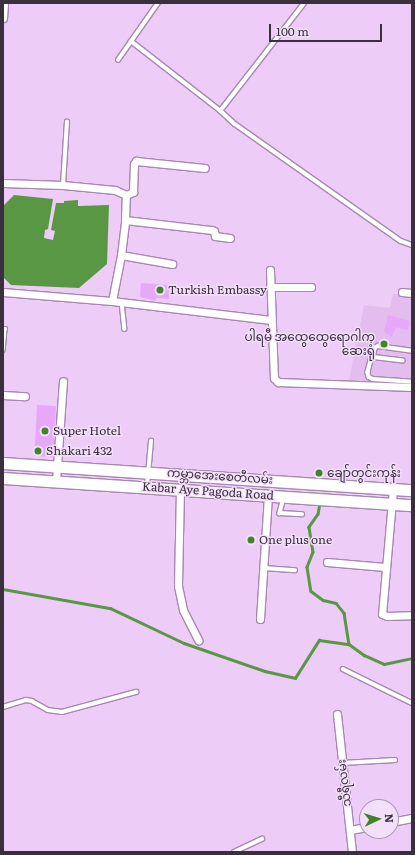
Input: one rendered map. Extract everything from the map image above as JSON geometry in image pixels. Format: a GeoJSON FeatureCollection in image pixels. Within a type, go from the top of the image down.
{"type":"FeatureCollection","features":[{"type":"Feature","properties":{"kind":"main road","name":"ကမ္ဘာအေးစေတီလမ်း"},"geometry":{"type":"LineString","coordinates":[[3,463],[412,490]]}},
{"type":"Feature","properties":{"kind":"main road","name":"Kabar Aye Pagoda Road"},"geometry":{"type":"LineString","coordinates":[[3,478],[147,486],[412,505]]}},
{"type":"Feature","properties":{"kind":"main road"},"geometry":{"type":"LineString","coordinates":[[361,501],[362,486]]}},
{"type":"Feature","properties":{"kind":"street"},"geometry":{"type":"LineString","coordinates":[[3,18],[4,3]]}},
{"type":"Feature","properties":{"kind":"street"},"geometry":{"type":"LineString","coordinates":[[3,183],[63,185],[115,190],[126,195],[133,192],[134,164],[136,161],[205,168]]}},
{"type":"Feature","properties":{"kind":"street"},"geometry":{"type":"LineString","coordinates":[[112,301],[121,255],[126,195]]}},
{"type":"Feature","properties":{"kind":"street"},"geometry":{"type":"LineString","coordinates":[[125,220],[212,230],[214,231],[215,236],[230,238]]}},
{"type":"Feature","properties":{"kind":"street"},"geometry":{"type":"LineString","coordinates":[[121,255],[172,264]]}},
{"type":"Feature","properties":{"kind":"street"},"geometry":{"type":"LineString","coordinates":[[270,270],[274,378],[278,382],[412,387]]}},
{"type":"Feature","properties":{"kind":"street"},"geometry":{"type":"LineString","coordinates":[[270,287],[311,287]]}},
{"type":"Feature","properties":{"kind":"street"},"geometry":{"type":"LineString","coordinates":[[3,292],[122,302],[271,320]]}},
{"type":"Feature","properties":{"kind":"street"},"geometry":{"type":"LineString","coordinates":[[402,292],[412,292]]}},
{"type":"Feature","properties":{"kind":"street"},"geometry":{"type":"LineString","coordinates":[[56,481],[63,381]]}},
{"type":"Feature","properties":{"kind":"street"},"geometry":{"type":"LineString","coordinates":[[3,395],[25,396]]}},
{"type":"Feature","properties":{"kind":"street"},"geometry":{"type":"LineString","coordinates":[[393,488],[382,614],[387,616],[411,615]]}},
{"type":"Feature","properties":{"kind":"street"},"geometry":{"type":"LineString","coordinates":[[180,489],[178,586],[184,610],[198,640]]}},
{"type":"Feature","properties":{"kind":"street"},"geometry":{"type":"LineString","coordinates":[[260,619],[268,495]]}},
{"type":"Feature","properties":{"kind":"street"},"geometry":{"type":"LineString","coordinates":[[327,562],[385,567]]}},
{"type":"Feature","properties":{"kind":"street","name":"သီရီလမ်း"},"geometry":{"type":"LineString","coordinates":[[337,714],[352,852]]}},
{"type":"Feature","properties":{"kind":"street"},"geometry":{"type":"LineString","coordinates":[[399,820],[412,818]]}},
{"type":"Feature","properties":{"kind":"street"},"geometry":{"type":"LineString","coordinates":[[350,830],[359,828]]}},
{"type":"Feature","properties":{"kind":"lane"},"geometry":{"type":"LineString","coordinates":[[118,60],[158,3]]}},
{"type":"Feature","properties":{"kind":"lane"},"geometry":{"type":"LineString","coordinates":[[221,110],[305,3]]}},
{"type":"Feature","properties":{"kind":"lane"},"geometry":{"type":"LineString","coordinates":[[131,41],[221,110],[235,124],[401,241],[412,245]]}},
{"type":"Feature","properties":{"kind":"lane"},"geometry":{"type":"LineString","coordinates":[[63,185],[67,122]]}},
{"type":"Feature","properties":{"kind":"lane"},"geometry":{"type":"LineString","coordinates":[[122,302],[125,329]]}},
{"type":"Feature","properties":{"kind":"lane"},"geometry":{"type":"LineString","coordinates":[[3,328],[3,350]]}},
{"type":"Feature","properties":{"kind":"lane"},"geometry":{"type":"LineString","coordinates":[[412,351],[378,346],[375,348],[368,372],[369,377],[372,380],[412,382]]}},
{"type":"Feature","properties":{"kind":"lane"},"geometry":{"type":"LineString","coordinates":[[372,357],[403,361]]}},
{"type":"Feature","properties":{"kind":"lane"},"geometry":{"type":"LineString","coordinates":[[147,486],[151,441]]}},
{"type":"Feature","properties":{"kind":"lane"},"geometry":{"type":"LineString","coordinates":[[268,480],[268,495]]}},
{"type":"Feature","properties":{"kind":"lane"},"geometry":{"type":"LineString","coordinates":[[285,496],[280,513],[302,514]]}},
{"type":"Feature","properties":{"kind":"lane"},"geometry":{"type":"LineString","coordinates":[[264,568],[295,570]]}},
{"type":"Feature","properties":{"kind":"lane"},"geometry":{"type":"LineString","coordinates":[[343,670],[412,703]]}},
{"type":"Feature","properties":{"kind":"lane"},"geometry":{"type":"LineString","coordinates":[[3,707],[26,700],[32,701],[48,710],[62,712],[136,692]]}},
{"type":"Feature","properties":{"kind":"lane"},"geometry":{"type":"LineString","coordinates":[[342,763],[395,760]]}},
{"type":"Feature","properties":{"kind":"lane"},"geometry":{"type":"LineString","coordinates":[[234,852],[262,839]]}},
{"type":"Feature","properties":{"kind":"shaded area"},"geometry":{"type":"Polygon","coordinates":[[[14,195],[53,199],[48,229],[45,230],[44,238],[53,240],[55,231],[51,230],[56,203],[78,200],[78,206],[109,205],[107,264],[79,288],[11,285],[3,277],[3,206],[14,195]]]}},
{"type":"Feature","properties":{"kind":"shaded area","name":"ပါရမီ အထွေထွေရောဂါကု ဆေးရုံ"},"geometry":{"type":"Polygon","coordinates":[[[393,294],[412,295],[412,384],[349,380],[364,305],[390,308],[393,294]]]}},
{"type":"Feature","properties":{"kind":"building"},"geometry":{"type":"Polygon","coordinates":[[[141,283],[169,285],[169,299],[156,298],[156,301],[140,297],[141,283]]]}},
{"type":"Feature","properties":{"kind":"building"},"geometry":{"type":"Polygon","coordinates":[[[388,315],[410,321],[408,330],[396,327],[392,337],[384,332],[388,315]]]}},
{"type":"Feature","properties":{"kind":"building","name":"Super Hotel"},"geometry":{"type":"Polygon","coordinates":[[[37,405],[56,406],[53,457],[34,456],[37,405]]]}},
{"type":"Feature","properties":{"kind":"waterway"},"geometry":{"type":"LineString","coordinates":[[320,503],[318,514],[309,527],[313,552],[307,567],[311,591],[323,600],[336,603],[344,613],[349,644],[364,655],[384,664],[412,658]]}},
{"type":"Feature","properties":{"kind":"waterway"},"geometry":{"type":"LineString","coordinates":[[3,589],[110,608],[184,643],[265,671],[295,678],[319,640],[349,644]]}},
{"type":"Feature","properties":{"kind":"place","name":"Turkish Embassy"},"geometry":{"type":"Point","coordinates":[160,290]}},
{"type":"Feature","properties":{"kind":"place","name":"ပါရမီ အထွေထွေရောဂါကု ဆေးရုံ"},"geometry":{"type":"Point","coordinates":[384,344]}},
{"type":"Feature","properties":{"kind":"place","name":"Super Hotel"},"geometry":{"type":"Point","coordinates":[45,431]}},
{"type":"Feature","properties":{"kind":"place","name":"Shakari 432"},"geometry":{"type":"Point","coordinates":[38,451]}},
{"type":"Feature","properties":{"kind":"place","name":"ချော်တွင်းကုန်း"},"geometry":{"type":"Point","coordinates":[319,473]}},
{"type":"Feature","properties":{"kind":"place","name":"One plus one"},"geometry":{"type":"Point","coordinates":[251,540]}}]}
